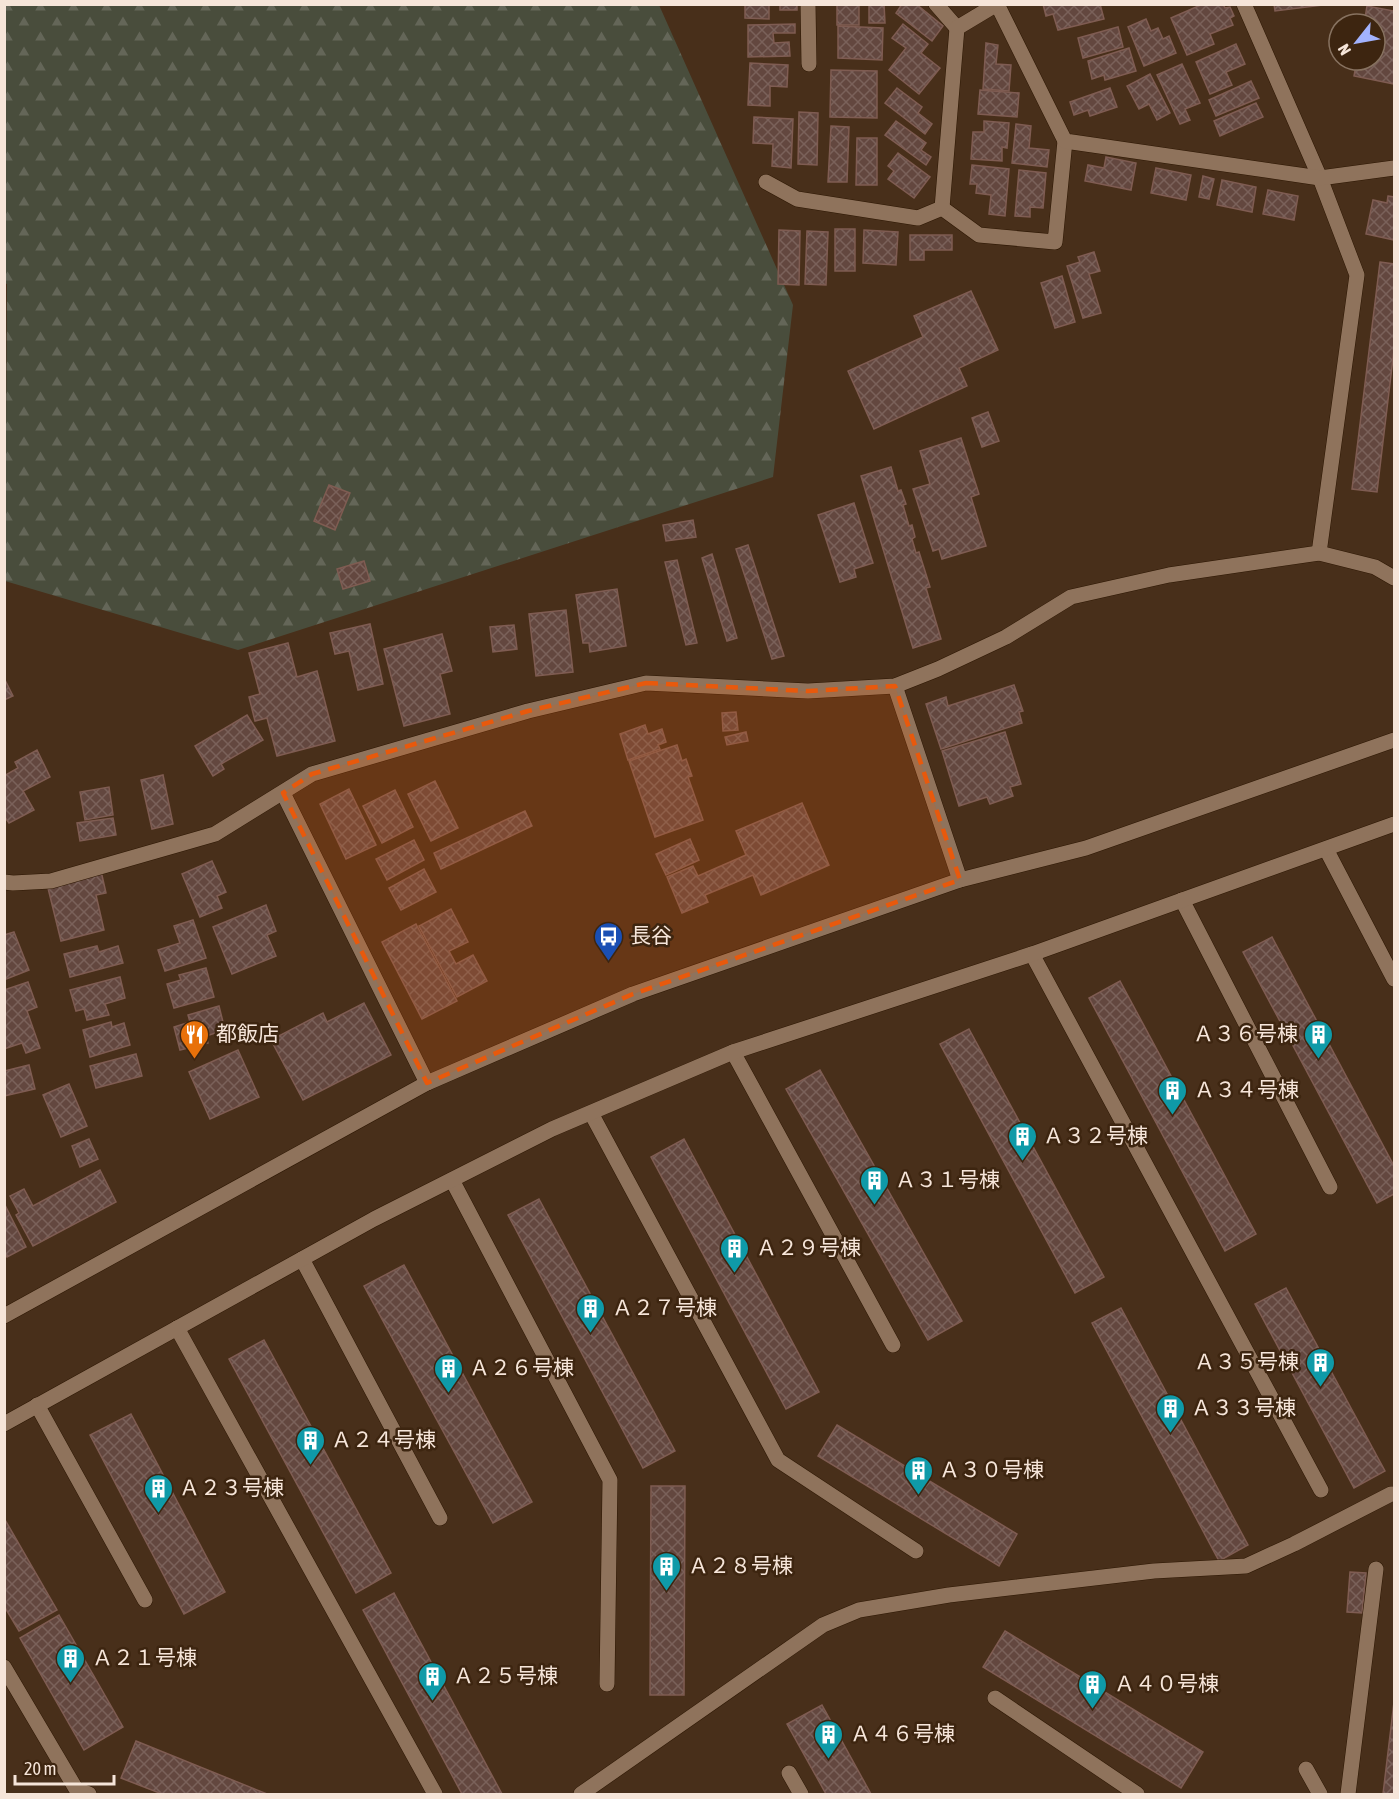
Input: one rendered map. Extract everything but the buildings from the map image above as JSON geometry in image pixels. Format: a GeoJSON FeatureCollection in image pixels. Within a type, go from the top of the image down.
{"type":"FeatureCollection","features":[{"type":"Feature","properties":{"kind":"street"},"geometry":{"type":"LineString","coordinates":[[808,4],[809,64]]}},
{"type":"Feature","properties":{"kind":"street"},"geometry":{"type":"LineString","coordinates":[[936,4],[957,28],[942,208]]}},
{"type":"Feature","properties":{"kind":"street"},"geometry":{"type":"LineString","coordinates":[[942,208],[979,235],[1055,242],[1065,141],[997,4],[957,28]]}},
{"type":"Feature","properties":{"kind":"street"},"geometry":{"type":"LineString","coordinates":[[1244,4],[1320,178],[1357,275],[1319,553]]}},
{"type":"Feature","properties":{"kind":"street"},"geometry":{"type":"LineString","coordinates":[[1065,141],[1320,178],[1395,168]]}},
{"type":"Feature","properties":{"kind":"street"},"geometry":{"type":"LineString","coordinates":[[766,182],[797,199],[918,218],[942,208]]}},
{"type":"Feature","properties":{"kind":"street"},"geometry":{"type":"LineString","coordinates":[[4,882],[12,884],[51,881],[215,834],[312,774],[528,711],[646,683],[808,691],[895,686],[939,669],[1006,637],[1071,597],[1169,575],[1319,553],[1374,567],[1395,578]]}},
{"type":"Feature","properties":{"kind":"street"},"geometry":{"type":"LineString","coordinates":[[895,686],[960,880]]}},
{"type":"Feature","properties":{"kind":"street"},"geometry":{"type":"LineString","coordinates":[[4,1316],[427,1083],[633,994],[960,880],[1086,848],[1395,740]]}},
{"type":"Feature","properties":{"kind":"street"},"geometry":{"type":"LineString","coordinates":[[283,793],[427,1083]]}},
{"type":"Feature","properties":{"kind":"street"},"geometry":{"type":"LineString","coordinates":[[4,1424],[374,1219],[552,1129],[733,1052],[1032,954],[1395,824]]}},
{"type":"Feature","properties":{"kind":"street"},"geometry":{"type":"LineString","coordinates":[[1326,849],[1395,979]]}},
{"type":"Feature","properties":{"kind":"street"},"geometry":{"type":"LineString","coordinates":[[1182,900],[1330,1187]]}},
{"type":"Feature","properties":{"kind":"street"},"geometry":{"type":"LineString","coordinates":[[1032,954],[1321,1490]]}},
{"type":"Feature","properties":{"kind":"street"},"geometry":{"type":"LineString","coordinates":[[733,1052],[893,1345]]}},
{"type":"Feature","properties":{"kind":"street"},"geometry":{"type":"LineString","coordinates":[[591,1113],[778,1460],[916,1551]]}},
{"type":"Feature","properties":{"kind":"street"},"geometry":{"type":"LineString","coordinates":[[452,1180],[610,1480],[607,1684]]}},
{"type":"Feature","properties":{"kind":"street"},"geometry":{"type":"LineString","coordinates":[[302,1259],[440,1518]]}},
{"type":"Feature","properties":{"kind":"street"},"geometry":{"type":"LineString","coordinates":[[177,1328],[435,1794]]}},
{"type":"Feature","properties":{"kind":"street"},"geometry":{"type":"LineString","coordinates":[[37,1406],[145,1600]]}},
{"type":"Feature","properties":{"kind":"street"},"geometry":{"type":"LineString","coordinates":[[581,1794],[823,1625],[859,1610],[961,1593],[1154,1571],[1246,1566],[1395,1494]]}},
{"type":"Feature","properties":{"kind":"street"},"geometry":{"type":"LineString","coordinates":[[1348,1794],[1376,1569]]}},
{"type":"Feature","properties":{"kind":"street"},"geometry":{"type":"LineString","coordinates":[[4,1667],[76,1789],[89,1794]]}},
{"type":"Feature","properties":{"kind":"street"},"geometry":{"type":"LineString","coordinates":[[995,1698],[1137,1794]]}},
{"type":"Feature","properties":{"kind":"street"},"geometry":{"type":"LineString","coordinates":[[1306,1769],[1320,1794]]}},
{"type":"Feature","properties":{"kind":"street"},"geometry":{"type":"LineString","coordinates":[[789,1773],[801,1794]]}},
{"type":"Feature","properties":{"kind":"highlighted area"},"geometry":{"type":"Polygon","coordinates":[[[646,683],[808,691],[895,686],[960,880],[633,994],[427,1083],[283,793],[312,774],[528,711],[646,683]]]}},
{"type":"Feature","properties":{"kind":"green space"},"geometry":{"type":"Polygon","coordinates":[[[4,5],[659,5],[793,305],[773,477],[238,650],[5,581],[7,284],[4,283],[4,5]]]}},
{"type":"Feature","properties":{"kind":"place","name":"長谷"},"geometry":{"type":"Point","coordinates":[609,962]}},
{"type":"Feature","properties":{"kind":"place","name":"都飯店"},"geometry":{"type":"Point","coordinates":[195,1060]}},
{"type":"Feature","properties":{"kind":"place","name":"Ａ３６号棟"},"geometry":{"type":"Point","coordinates":[1319,1060]}},
{"type":"Feature","properties":{"kind":"place","name":"Ａ３４号棟"},"geometry":{"type":"Point","coordinates":[1173,1116]}},
{"type":"Feature","properties":{"kind":"place","name":"Ａ３２号棟"},"geometry":{"type":"Point","coordinates":[1022,1162]}},
{"type":"Feature","properties":{"kind":"place","name":"Ａ３１号棟"},"geometry":{"type":"Point","coordinates":[874,1206]}},
{"type":"Feature","properties":{"kind":"place","name":"Ａ２９号棟"},"geometry":{"type":"Point","coordinates":[735,1274]}},
{"type":"Feature","properties":{"kind":"place","name":"Ａ２７号棟"},"geometry":{"type":"Point","coordinates":[591,1334]}},
{"type":"Feature","properties":{"kind":"place","name":"Ａ３５号棟"},"geometry":{"type":"Point","coordinates":[1320,1388]}},
{"type":"Feature","properties":{"kind":"place","name":"Ａ２６号棟"},"geometry":{"type":"Point","coordinates":[448,1394]}},
{"type":"Feature","properties":{"kind":"place","name":"Ａ３３号棟"},"geometry":{"type":"Point","coordinates":[1170,1434]}},
{"type":"Feature","properties":{"kind":"place","name":"Ａ２４号棟"},"geometry":{"type":"Point","coordinates":[310,1466]}},
{"type":"Feature","properties":{"kind":"place","name":"Ａ３０号棟"},"geometry":{"type":"Point","coordinates":[918,1496]}},
{"type":"Feature","properties":{"kind":"place","name":"Ａ２３号棟"},"geometry":{"type":"Point","coordinates":[158,1514]}},
{"type":"Feature","properties":{"kind":"place","name":"Ａ２８号棟"},"geometry":{"type":"Point","coordinates":[667,1592]}},
{"type":"Feature","properties":{"kind":"place","name":"Ａ２１号棟"},"geometry":{"type":"Point","coordinates":[71,1684]}},
{"type":"Feature","properties":{"kind":"place","name":"Ａ２５号棟"},"geometry":{"type":"Point","coordinates":[432,1702]}},
{"type":"Feature","properties":{"kind":"place","name":"Ａ４０号棟"},"geometry":{"type":"Point","coordinates":[1093,1710]}},
{"type":"Feature","properties":{"kind":"place","name":"Ａ４６号棟"},"geometry":{"type":"Point","coordinates":[829,1760]}}]}
